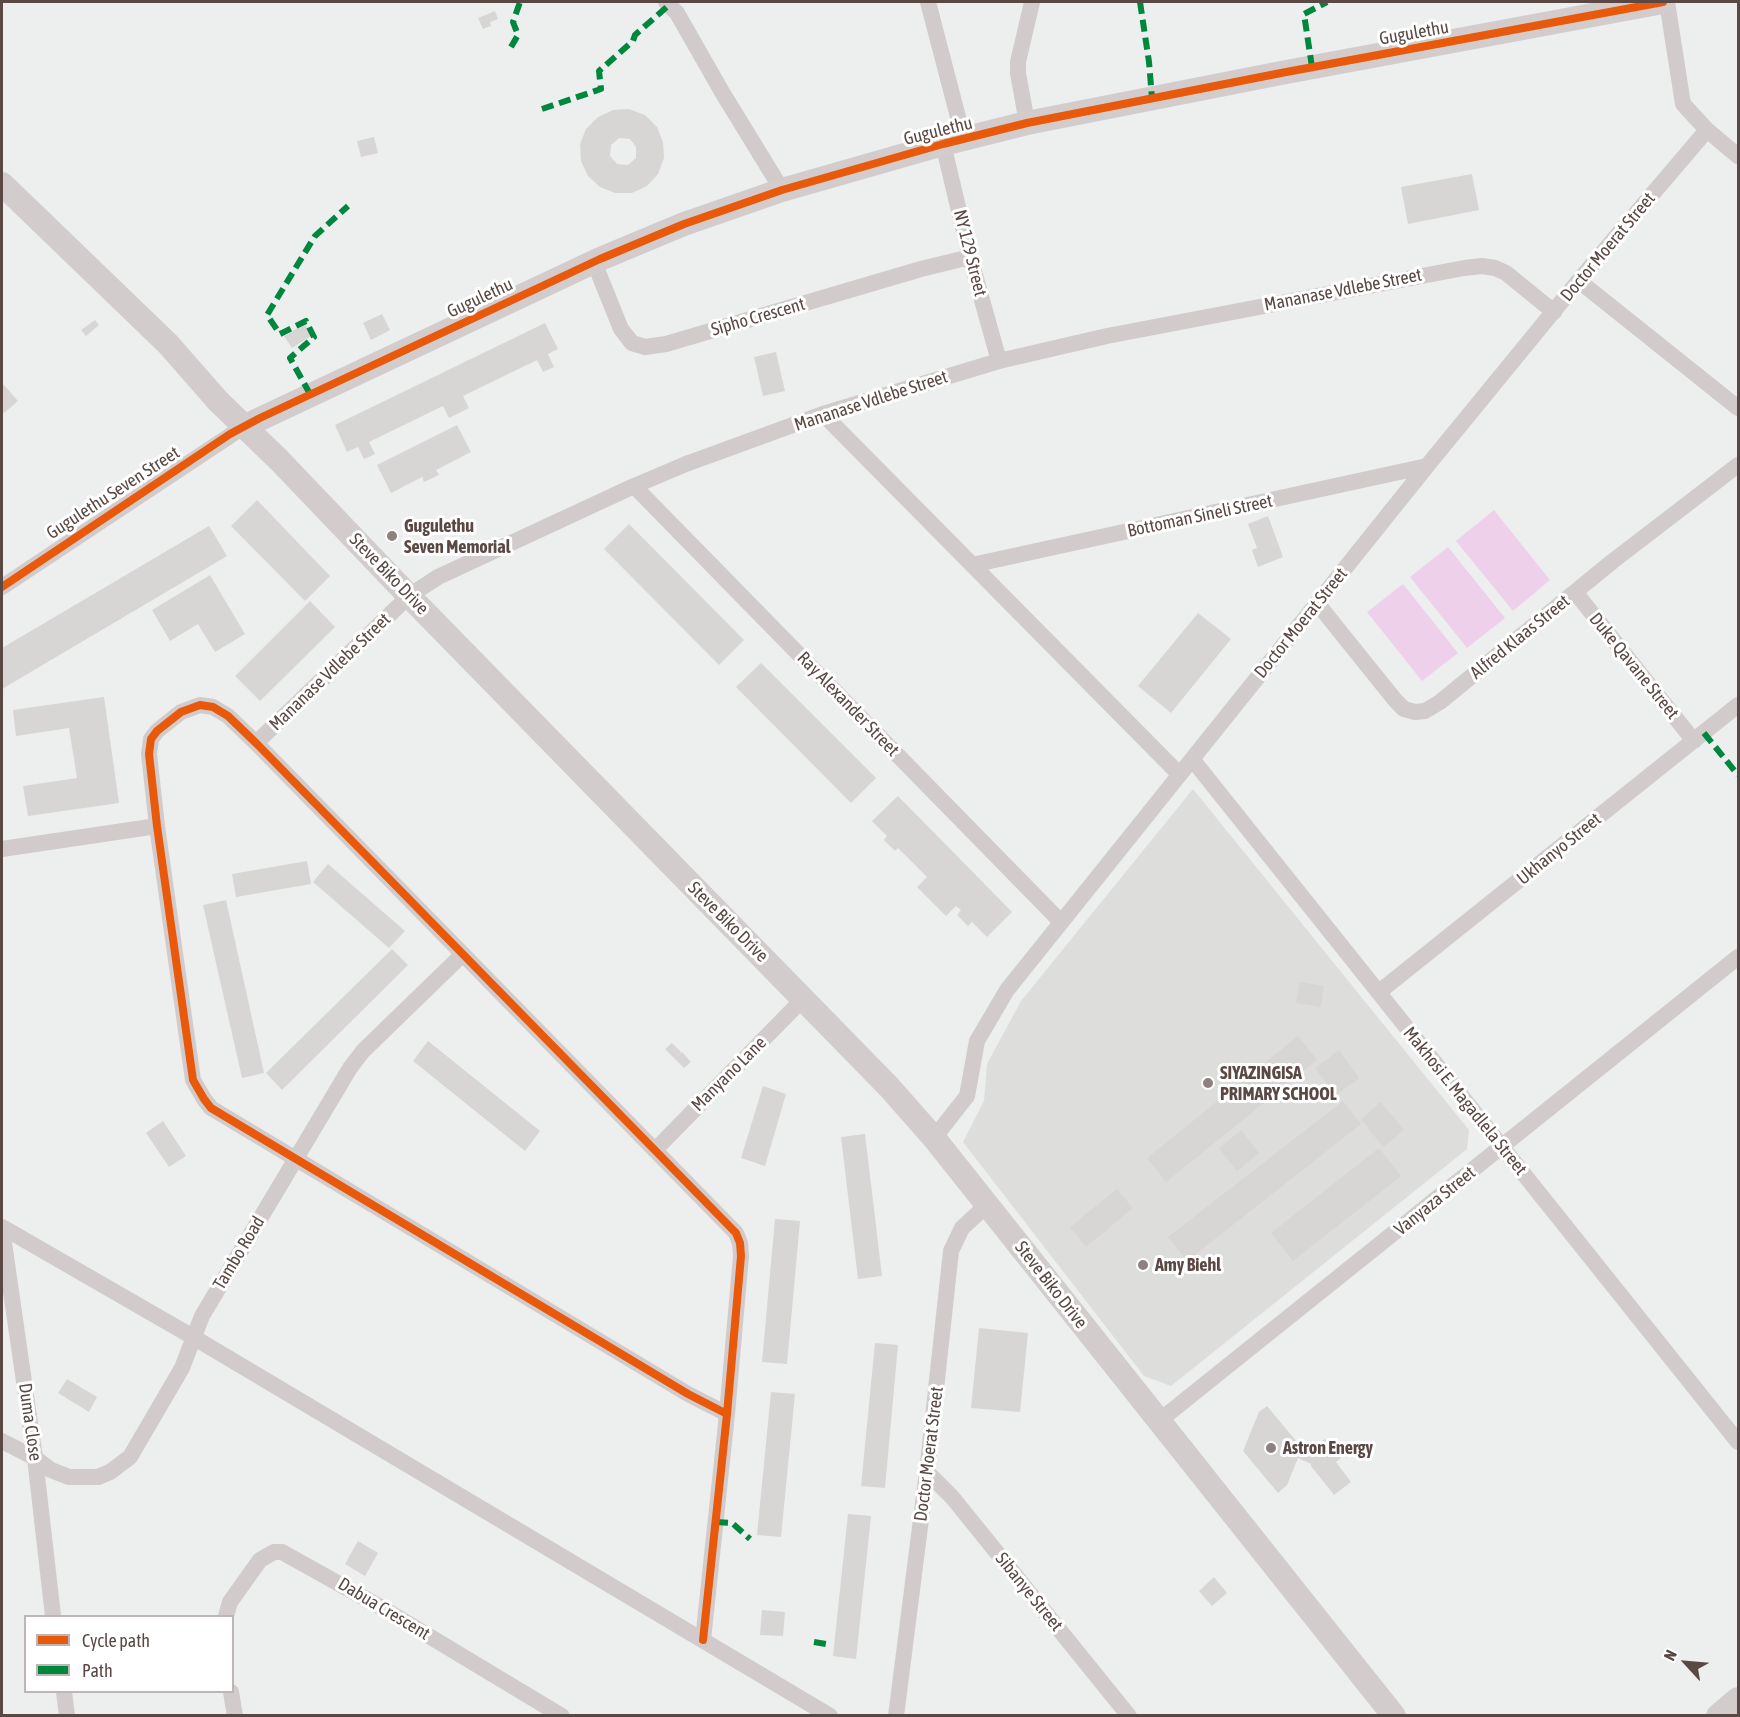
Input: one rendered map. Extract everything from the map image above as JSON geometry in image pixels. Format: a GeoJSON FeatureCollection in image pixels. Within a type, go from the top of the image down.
{"type":"FeatureCollection","features":[{"type":"Feature","properties":{"kind":"main road","name":"Gugulethu"},"geometry":{"type":"LineString","coordinates":[[251,422],[594,262],[684,224],[782,190],[1027,123],[1612,7],[1665,2]]}},
{"type":"Feature","properties":{"kind":"main road","name":"Steve Biko Drive"},"geometry":{"type":"LineString","coordinates":[[2,184],[251,422],[279,460],[409,596],[889,1087],[934,1138],[1394,1716]]}},
{"type":"Feature","properties":{"kind":"main road"},"geometry":{"type":"LineString","coordinates":[[1718,1716],[1738,1699]]}},
{"type":"Feature","properties":{"kind":"street"},"geometry":{"type":"LineString","coordinates":[[666,2],[677,13],[782,190]]}},
{"type":"Feature","properties":{"kind":"street","name":"NY 129 Street"},"geometry":{"type":"LineString","coordinates":[[928,2],[954,142],[970,257],[999,361]]}},
{"type":"Feature","properties":{"kind":"street"},"geometry":{"type":"LineString","coordinates":[[1027,123],[1018,62],[1032,2]]}},
{"type":"Feature","properties":{"kind":"street"},"geometry":{"type":"LineString","coordinates":[[1665,2],[1683,104],[1738,156]]}},
{"type":"Feature","properties":{"kind":"street","name":"Doctor Moerat Street"},"geometry":{"type":"LineString","coordinates":[[934,1138],[967,1096],[977,1041],[1007,990],[1427,466],[1707,129]]}},
{"type":"Feature","properties":{"kind":"street","name":"Sipho Crescent"},"geometry":{"type":"LineString","coordinates":[[594,262],[621,329],[632,343],[645,347],[666,344],[921,269],[970,257]]}},
{"type":"Feature","properties":{"kind":"street","name":"Mananase Vdlebe Street"},"geometry":{"type":"LineString","coordinates":[[256,743],[409,596],[456,567],[686,464],[823,414],[999,361],[1107,336],[1464,268],[1482,266],[1506,273],[1554,312]]}},
{"type":"Feature","properties":{"kind":"street"},"geometry":{"type":"LineString","coordinates":[[1579,281],[1738,408]]}},
{"type":"Feature","properties":{"kind":"street"},"geometry":{"type":"LineString","coordinates":[[823,414],[1179,774]]}},
{"type":"Feature","properties":{"kind":"street","name":"Gugulethu Seven Street"},"geometry":{"type":"LineString","coordinates":[[2,587],[42,558],[251,422]]}},
{"type":"Feature","properties":{"kind":"street","name":"Alfred Klaas Street"},"geometry":{"type":"LineString","coordinates":[[1317,603],[1404,709],[1414,712],[1425,711],[1440,702],[1575,592],[1738,465]]}},
{"type":"Feature","properties":{"kind":"street","name":"Bottoman Sineli Street"},"geometry":{"type":"LineString","coordinates":[[972,565],[1427,466]]}},
{"type":"Feature","properties":{"kind":"street","name":"Ray Alexander Street"},"geometry":{"type":"LineString","coordinates":[[634,486],[1061,921]]}},
{"type":"Feature","properties":{"kind":"street","name":"Duke Qavane Street"},"geometry":{"type":"LineString","coordinates":[[1575,592],[1694,741]]}},
{"type":"Feature","properties":{"kind":"street"},"geometry":{"type":"LineString","coordinates":[[703,1640],[727,1414],[741,1256],[740,1244],[732,1228],[228,717],[213,707],[200,705],[181,711],[157,730],[151,740],[149,754],[193,1080],[197,1091],[211,1108],[688,1394],[727,1414]]}},
{"type":"Feature","properties":{"kind":"street","name":"Ukhanyo Street"},"geometry":{"type":"LineString","coordinates":[[1379,992],[1738,705]]}},
{"type":"Feature","properties":{"kind":"street","name":"Makhosi E. Magadlela Street"},"geometry":{"type":"LineString","coordinates":[[1192,759],[1738,1442]]}},
{"type":"Feature","properties":{"kind":"street"},"geometry":{"type":"LineString","coordinates":[[2,849],[158,825]]}},
{"type":"Feature","properties":{"kind":"street","name":"Tambo Road"},"geometry":{"type":"LineString","coordinates":[[2,1441],[35,1458],[51,1470],[69,1477],[98,1477],[110,1472],[130,1457],[182,1368],[202,1316],[357,1060],[463,954]]}},
{"type":"Feature","properties":{"kind":"street","name":"Vanyaza Street"},"geometry":{"type":"LineString","coordinates":[[1159,1422],[1738,957]]}},
{"type":"Feature","properties":{"kind":"street","name":"Manyano Lane"},"geometry":{"type":"LineString","coordinates":[[655,1150],[804,998]]}},
{"type":"Feature","properties":{"kind":"street","name":"Doctor Moerat Street"},"geometry":{"type":"LineString","coordinates":[[896,1716],[927,1472],[951,1251],[962,1228],[987,1205]]}},
{"type":"Feature","properties":{"kind":"street"},"geometry":{"type":"LineString","coordinates":[[2,1228],[193,1338],[830,1716]]}},
{"type":"Feature","properties":{"kind":"street","name":"Duma Close"},"geometry":{"type":"LineString","coordinates":[[2,1228],[35,1458],[53,1615]]}},
{"type":"Feature","properties":{"kind":"street","name":"Sibanye Street"},"geometry":{"type":"LineString","coordinates":[[927,1472],[952,1497],[1129,1716]]}},
{"type":"Feature","properties":{"kind":"street","name":"Dabua Crescent"},"geometry":{"type":"LineString","coordinates":[[227,1615],[230,1602],[260,1560],[274,1552],[288,1554],[562,1716]]}},
{"type":"Feature","properties":{"kind":"street"},"geometry":{"type":"LineString","coordinates":[[63,1693],[67,1716]]}},
{"type":"Feature","properties":{"kind":"street"},"geometry":{"type":"LineString","coordinates":[[231,1693],[235,1716]]}},
{"type":"Feature","properties":{"kind":"shaded area"},"geometry":{"type":"Polygon","coordinates":[[[1494,510],[1550,580],[1513,611],[1456,541],[1494,510]]]}},
{"type":"Feature","properties":{"kind":"shaded area"},"geometry":{"type":"Polygon","coordinates":[[[1448,547],[1505,618],[1467,648],[1410,577],[1448,547]]]}},
{"type":"Feature","properties":{"kind":"shaded area"},"geometry":{"type":"Polygon","coordinates":[[[1403,584],[1458,653],[1422,681],[1367,612],[1403,584]]]}},
{"type":"Feature","properties":{"kind":"shaded area","name":"SIYAZINGISA PRIMARY SCHOOL"},"geometry":{"type":"Polygon","coordinates":[[[1193,789],[1469,1130],[1467,1149],[1171,1386],[1144,1376],[963,1142],[984,1101],[987,1064],[1021,1001],[1193,789]]]}},
{"type":"Feature","properties":{"kind":"building"},"geometry":{"type":"Polygon","coordinates":[[[495,11],[498,19],[490,22],[491,26],[483,29],[478,18],[495,11]]]}},
{"type":"Feature","properties":{"kind":"building"},"geometry":{"type":"Polygon","coordinates":[[[629,109],[645,115],[657,127],[663,142],[664,158],[658,174],[647,186],[632,193],[615,193],[600,187],[588,176],[581,161],[580,144],[586,129],[598,117],[613,110],[629,109]],[[619,138],[611,145],[610,156],[617,164],[628,165],[636,158],[636,147],[630,139],[619,138]]]}},
{"type":"Feature","properties":{"kind":"building"},"geometry":{"type":"Polygon","coordinates":[[[374,137],[378,153],[361,157],[357,141],[374,137]]]}},
{"type":"Feature","properties":{"kind":"building"},"geometry":{"type":"Polygon","coordinates":[[[1472,174],[1479,210],[1408,224],[1401,187],[1472,174]]]}},
{"type":"Feature","properties":{"kind":"building"},"geometry":{"type":"Polygon","coordinates":[[[382,314],[390,330],[371,340],[363,323],[382,314]]]}},
{"type":"Feature","properties":{"kind":"building"},"geometry":{"type":"Polygon","coordinates":[[[95,320],[99,325],[86,336],[81,330],[95,320]]]}},
{"type":"Feature","properties":{"kind":"building"},"geometry":{"type":"Polygon","coordinates":[[[545,323],[558,349],[548,354],[554,367],[543,372],[537,360],[463,396],[469,408],[449,418],[443,406],[369,442],[375,454],[364,459],[358,447],[347,452],[335,425],[545,323]]]}},
{"type":"Feature","properties":{"kind":"building"},"geometry":{"type":"Polygon","coordinates":[[[305,324],[311,336],[292,348],[284,336],[305,324]]]}},
{"type":"Feature","properties":{"kind":"building"},"geometry":{"type":"Polygon","coordinates":[[[776,352],[785,391],[763,396],[754,357],[776,352]]]}},
{"type":"Feature","properties":{"kind":"building"},"geometry":{"type":"Polygon","coordinates":[[[4,385],[18,401],[4,413],[2,387],[4,385]]]}},
{"type":"Feature","properties":{"kind":"building"},"geometry":{"type":"Polygon","coordinates":[[[457,425],[471,452],[436,470],[439,475],[424,482],[422,477],[391,493],[377,465],[457,425]]]}},
{"type":"Feature","properties":{"kind":"building"},"geometry":{"type":"Polygon","coordinates":[[[257,500],[330,576],[305,601],[231,526],[257,500]]]}},
{"type":"Feature","properties":{"kind":"building"},"geometry":{"type":"Polygon","coordinates":[[[1268,516],[1283,557],[1258,567],[1252,550],[1257,548],[1248,524],[1268,516]]]}},
{"type":"Feature","properties":{"kind":"building"},"geometry":{"type":"Polygon","coordinates":[[[629,524],[744,640],[719,665],[604,549],[629,524]]]}},
{"type":"Feature","properties":{"kind":"building"},"geometry":{"type":"Polygon","coordinates":[[[209,526],[227,556],[2,689],[2,648],[209,526]]]}},
{"type":"Feature","properties":{"kind":"building"},"geometry":{"type":"Polygon","coordinates":[[[210,575],[245,634],[215,652],[198,624],[170,641],[152,610],[210,575]]]}},
{"type":"Feature","properties":{"kind":"building"},"geometry":{"type":"Polygon","coordinates":[[[310,601],[335,627],[260,701],[235,676],[310,601]]]}},
{"type":"Feature","properties":{"kind":"building"},"geometry":{"type":"Polygon","coordinates":[[[1198,613],[1231,639],[1171,713],[1138,686],[1198,613]]]}},
{"type":"Feature","properties":{"kind":"building"},"geometry":{"type":"Polygon","coordinates":[[[761,663],[876,778],[851,803],[736,687],[761,663]]]}},
{"type":"Feature","properties":{"kind":"building"},"geometry":{"type":"Polygon","coordinates":[[[104,697],[119,803],[28,816],[23,786],[77,778],[69,728],[16,736],[13,710],[104,697]]]}},
{"type":"Feature","properties":{"kind":"building"},"geometry":{"type":"Polygon","coordinates":[[[898,796],[1012,912],[987,937],[972,922],[968,926],[957,915],[961,910],[956,906],[946,916],[917,887],[927,877],[898,848],[895,851],[884,840],[887,836],[872,821],[898,796]]]}},
{"type":"Feature","properties":{"kind":"building"},"geometry":{"type":"Polygon","coordinates":[[[307,861],[311,884],[236,897],[232,874],[307,861]]]}},
{"type":"Feature","properties":{"kind":"building"},"geometry":{"type":"Polygon","coordinates":[[[328,864],[405,931],[389,948],[313,882],[328,864]]]}},
{"type":"Feature","properties":{"kind":"building"},"geometry":{"type":"Polygon","coordinates":[[[226,900],[264,1073],[242,1078],[203,905],[226,900]]]}},
{"type":"Feature","properties":{"kind":"building"},"geometry":{"type":"Polygon","coordinates":[[[392,949],[408,965],[282,1090],[266,1073],[392,949]]]}},
{"type":"Feature","properties":{"kind":"building"},"geometry":{"type":"Polygon","coordinates":[[[1300,982],[1324,986],[1321,1007],[1296,1003],[1300,982]]]}},
{"type":"Feature","properties":{"kind":"building"},"geometry":{"type":"Polygon","coordinates":[[[1298,1036],[1317,1060],[1166,1182],[1147,1158],[1298,1036]]]}},
{"type":"Feature","properties":{"kind":"building"},"geometry":{"type":"Polygon","coordinates":[[[428,1041],[540,1131],[525,1151],[413,1061],[428,1041]]]}},
{"type":"Feature","properties":{"kind":"building"},"geometry":{"type":"Polygon","coordinates":[[[672,1043],[681,1052],[676,1057],[682,1052],[691,1062],[684,1068],[665,1049],[672,1043]]]}},
{"type":"Feature","properties":{"kind":"building"},"geometry":{"type":"Polygon","coordinates":[[[1339,1050],[1359,1078],[1336,1095],[1315,1068],[1339,1050]]]}},
{"type":"Feature","properties":{"kind":"building"},"geometry":{"type":"Polygon","coordinates":[[[763,1086],[786,1094],[765,1166],[741,1158],[763,1086]]]}},
{"type":"Feature","properties":{"kind":"building"},"geometry":{"type":"Polygon","coordinates":[[[1343,1101],[1361,1124],[1187,1261],[1168,1237],[1343,1101]]]}},
{"type":"Feature","properties":{"kind":"building"},"geometry":{"type":"Polygon","coordinates":[[[1381,1102],[1404,1130],[1383,1147],[1361,1119],[1381,1102]]]}},
{"type":"Feature","properties":{"kind":"building"},"geometry":{"type":"Polygon","coordinates":[[[163,1121],[186,1156],[169,1167],[146,1133],[163,1121]]]}},
{"type":"Feature","properties":{"kind":"building"},"geometry":{"type":"Polygon","coordinates":[[[1241,1130],[1259,1153],[1237,1171],[1219,1148],[1241,1130]]]}},
{"type":"Feature","properties":{"kind":"building"},"geometry":{"type":"Polygon","coordinates":[[[865,1134],[882,1276],[858,1279],[841,1137],[865,1134]]]}},
{"type":"Feature","properties":{"kind":"building"},"geometry":{"type":"Polygon","coordinates":[[[1379,1148],[1401,1176],[1293,1261],[1271,1233],[1379,1148]]]}},
{"type":"Feature","properties":{"kind":"building"},"geometry":{"type":"Polygon","coordinates":[[[1117,1189],[1133,1208],[1086,1247],[1070,1227],[1117,1189]]]}},
{"type":"Feature","properties":{"kind":"building"},"geometry":{"type":"Polygon","coordinates":[[[775,1219],[800,1221],[787,1364],[762,1362],[775,1219]]]}},
{"type":"Feature","properties":{"kind":"building"},"geometry":{"type":"Polygon","coordinates":[[[979,1328],[1028,1333],[1020,1412],[971,1408],[979,1328]]]}},
{"type":"Feature","properties":{"kind":"building"},"geometry":{"type":"Polygon","coordinates":[[[875,1343],[898,1345],[885,1488],[861,1486],[875,1343]]]}},
{"type":"Feature","properties":{"kind":"building"},"geometry":{"type":"Polygon","coordinates":[[[67,1379],[97,1397],[89,1412],[58,1393],[67,1379]]]}},
{"type":"Feature","properties":{"kind":"building"},"geometry":{"type":"Polygon","coordinates":[[[771,1392],[795,1394],[781,1537],[757,1535],[771,1392]]]}},
{"type":"Feature","properties":{"kind":"building"},"geometry":{"type":"Polygon","coordinates":[[[1267,1406],[1297,1442],[1316,1450],[1319,1443],[1325,1439],[1341,1458],[1336,1462],[1351,1482],[1334,1495],[1311,1464],[1298,1458],[1287,1485],[1278,1493],[1243,1451],[1259,1412],[1267,1406]]]}},
{"type":"Feature","properties":{"kind":"building"},"geometry":{"type":"Polygon","coordinates":[[[848,1514],[871,1516],[856,1659],[833,1656],[848,1514]]]}},
{"type":"Feature","properties":{"kind":"building"},"geometry":{"type":"Polygon","coordinates":[[[358,1541],[378,1553],[365,1576],[345,1564],[358,1541]]]}},
{"type":"Feature","properties":{"kind":"building"},"geometry":{"type":"Polygon","coordinates":[[[1214,1577],[1227,1593],[1212,1606],[1199,1591],[1214,1577]]]}},
{"type":"Feature","properties":{"kind":"building"},"geometry":{"type":"Polygon","coordinates":[[[762,1610],[785,1612],[783,1636],[760,1635],[762,1610]]]}},
{"type":"Feature","properties":{"kind":"marked path"},"geometry":{"type":"LineString","coordinates":[[511,47],[518,35],[513,22],[520,2]]}},
{"type":"Feature","properties":{"kind":"marked path"},"geometry":{"type":"LineString","coordinates":[[1140,2],[1152,98]]}},
{"type":"Feature","properties":{"kind":"marked path"},"geometry":{"type":"LineString","coordinates":[[1312,67],[1304,14],[1327,2]]}},
{"type":"Feature","properties":{"kind":"marked path"},"geometry":{"type":"LineString","coordinates":[[542,109],[601,89],[599,71],[669,5]]}},
{"type":"Feature","properties":{"kind":"marked path"},"geometry":{"type":"LineString","coordinates":[[310,394],[290,358],[314,337],[306,321],[280,334],[267,315],[315,236],[348,206]]}},
{"type":"Feature","properties":{"kind":"marked path"},"geometry":{"type":"LineString","coordinates":[[1704,733],[1738,775]]}},
{"type":"Feature","properties":{"kind":"marked path"},"geometry":{"type":"LineString","coordinates":[[716,1522],[732,1523],[750,1539]]}},
{"type":"Feature","properties":{"kind":"marked path"},"geometry":{"type":"LineString","coordinates":[[814,1642],[826,1644]]}},
{"type":"Feature","properties":{"kind":"cycle path"},"geometry":{"type":"LineString","coordinates":[[2,587],[230,434],[260,418],[600,259],[684,224],[782,190],[943,144],[1027,123],[1663,2]]}},
{"type":"Feature","properties":{"kind":"cycle path"},"geometry":{"type":"LineString","coordinates":[[703,1640],[727,1414],[741,1256],[736,1233],[228,716],[213,707],[200,705],[181,712],[157,731],[151,739],[149,754],[193,1080],[211,1108],[688,1394],[727,1414]]}},
{"type":"Feature","properties":{"kind":"place","name":"Gugulethu Seven Memorial"},"geometry":{"type":"Point","coordinates":[392,536]}},
{"type":"Feature","properties":{"kind":"place","name":"SIYAZINGISA PRIMARY SCHOOL"},"geometry":{"type":"Point","coordinates":[1208,1083]}},
{"type":"Feature","properties":{"kind":"place","name":"Amy Biehl"},"geometry":{"type":"Point","coordinates":[1143,1265]}},
{"type":"Feature","properties":{"kind":"place","name":"Astron Energy"},"geometry":{"type":"Point","coordinates":[1271,1448]}}]}
